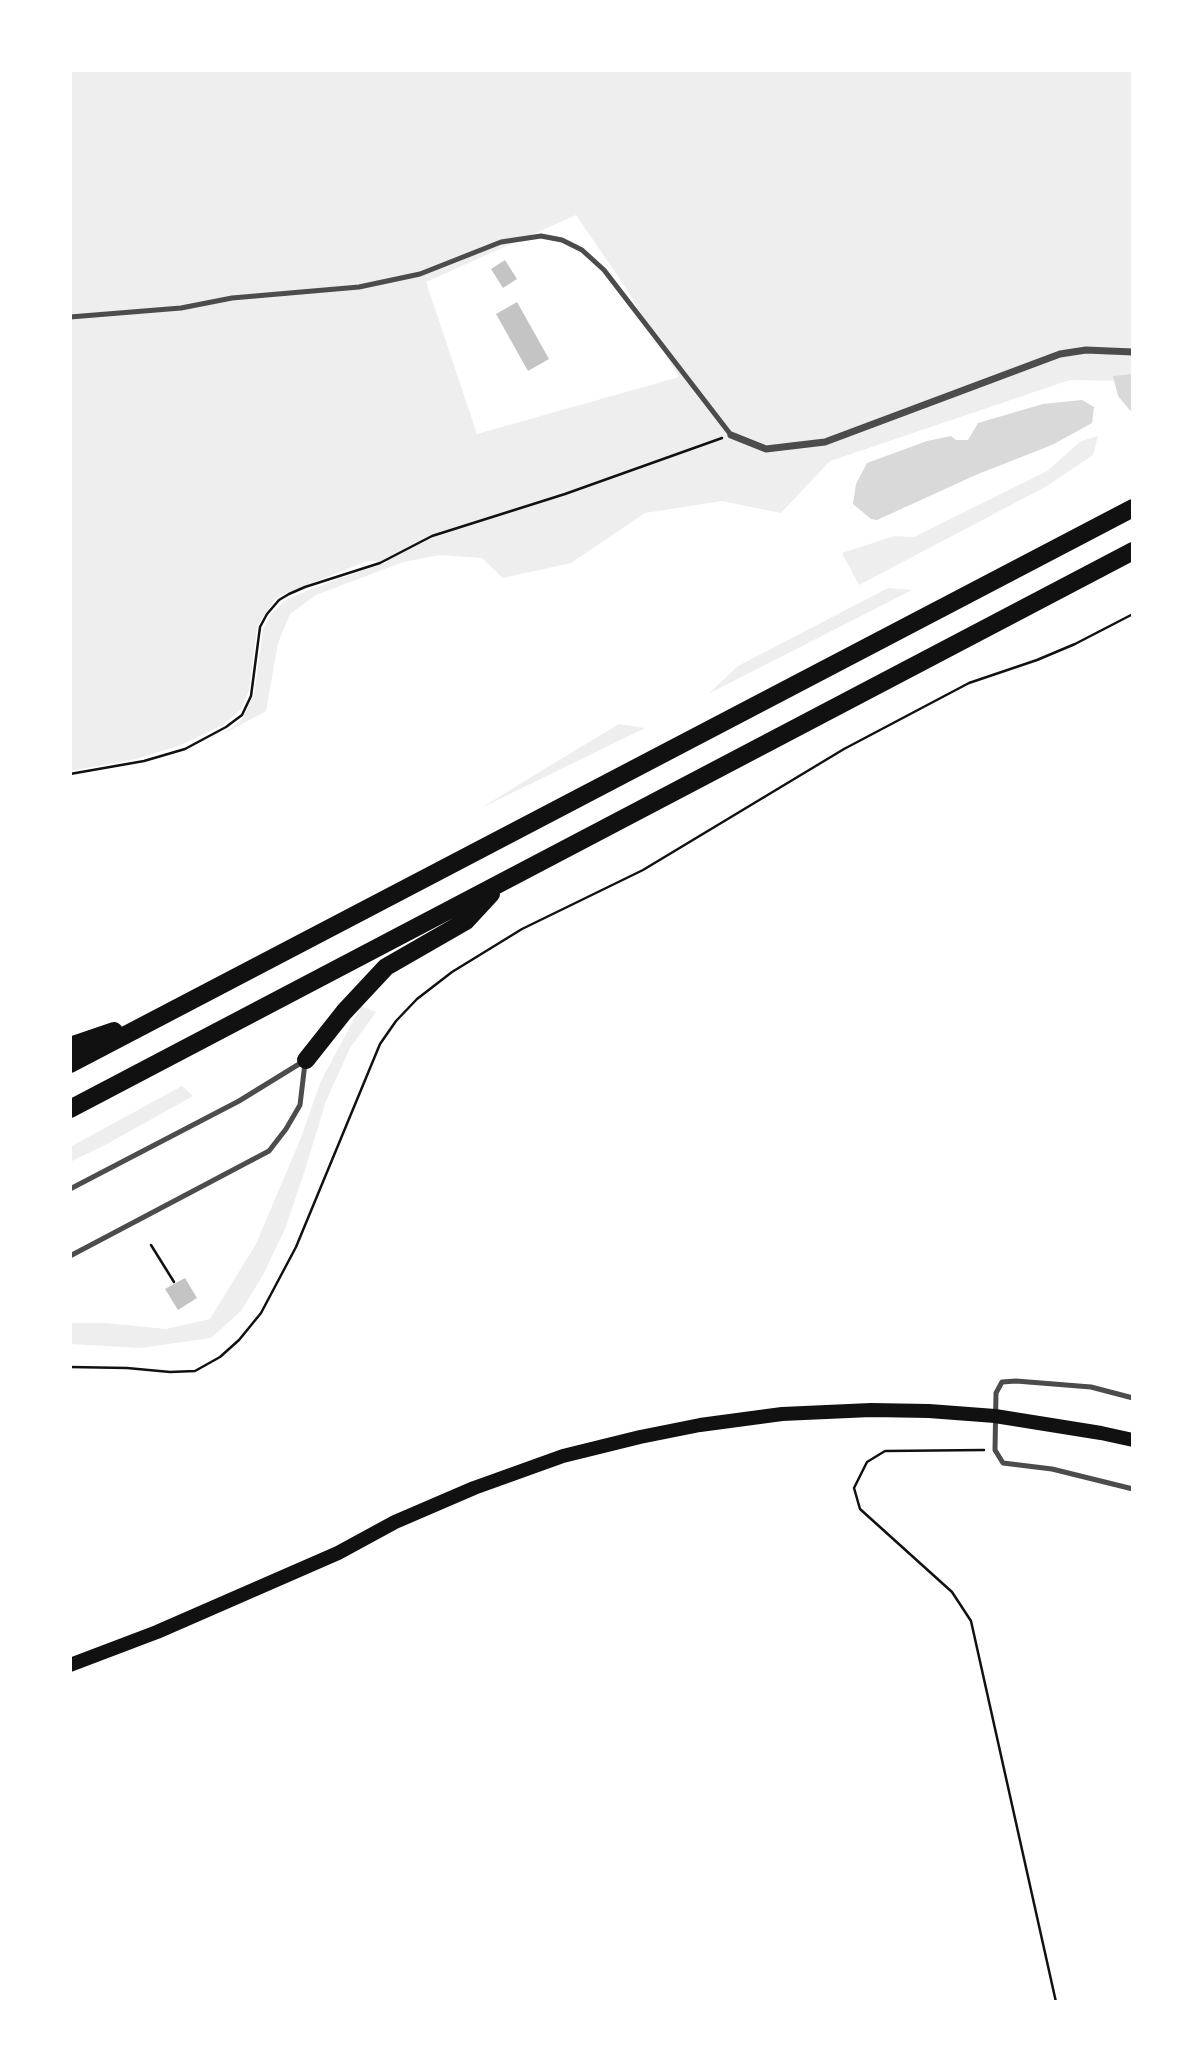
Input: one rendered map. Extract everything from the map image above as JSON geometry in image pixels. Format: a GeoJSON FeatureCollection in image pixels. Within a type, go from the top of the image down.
{"type":"FeatureCollection","features":[{"type":"Feature","properties":{"kind":"highway"},"geometry":{"type":"LineString","coordinates":[[70,1064],[1133,508]]}},
{"type":"Feature","properties":{"kind":"highway"},"geometry":{"type":"LineString","coordinates":[[70,1109],[1133,551]]}},
{"type":"Feature","properties":{"kind":"highway"},"geometry":{"type":"LineString","coordinates":[[306,1060],[344,1012],[386,967],[466,921],[501,884]]}},
{"type":"Feature","properties":{"kind":"highway"},"geometry":{"type":"LineString","coordinates":[[70,1046],[164,1015]]}},
{"type":"Feature","properties":{"kind":"main road"},"geometry":{"type":"LineString","coordinates":[[70,1665],[157,1632],[338,1553],[395,1522],[463,1493],[564,1457],[640,1437],[700,1425],[782,1414],[871,1410],[996,1416],[1133,1440]]}},
{"type":"Feature","properties":{"kind":"street"},"geometry":{"type":"LineString","coordinates":[[731,435],[766,449],[825,442],[1060,354],[1086,350],[1133,352]]}},
{"type":"Feature","properties":{"kind":"lane"},"geometry":{"type":"LineString","coordinates":[[70,317],[181,308],[232,298],[359,287],[420,274],[501,242],[541,236],[562,240],[582,250],[604,270],[731,435]]}},
{"type":"Feature","properties":{"kind":"lane"},"geometry":{"type":"LineString","coordinates":[[70,1189],[239,1101],[306,1060]]}},
{"type":"Feature","properties":{"kind":"lane"},"geometry":{"type":"LineString","coordinates":[[70,1256],[269,1151],[300,1105],[306,1060]]}},
{"type":"Feature","properties":{"kind":"lane"},"geometry":{"type":"LineString","coordinates":[[1133,1398],[1091,1387],[1002,1382],[996,1393],[995,1450],[1003,1463],[1052,1469],[1133,1489]]}},
{"type":"Feature","properties":{"kind":"path"},"geometry":{"type":"LineString","coordinates":[[70,774],[144,761],[185,749],[226,727],[242,715],[251,695],[260,627],[279,600],[289,594],[380,563],[432,536],[565,494],[731,435]]}},
{"type":"Feature","properties":{"kind":"path"},"geometry":{"type":"LineString","coordinates":[[70,1367],[195,1371],[220,1357],[239,1340],[261,1313],[296,1247],[380,1044],[417,999],[452,972],[522,929],[643,870],[844,749],[969,683],[1037,660],[1133,614]]}},
{"type":"Feature","properties":{"kind":"path"},"geometry":{"type":"LineString","coordinates":[[150,1245],[174,1282]]}},
{"type":"Feature","properties":{"kind":"path"},"geometry":{"type":"LineString","coordinates":[[995,1450],[885,1451],[867,1462],[854,1488],[860,1509],[952,1592],[971,1621],[1056,2002]]}},
{"type":"Feature","properties":{"kind":"shaded area"},"geometry":{"type":"Polygon","coordinates":[[[70,70],[1133,70],[1133,381],[1070,380],[830,461],[781,513],[722,501],[645,513],[571,563],[503,578],[482,558],[440,555],[403,562],[316,595],[290,614],[278,643],[266,711],[224,734],[242,719],[254,695],[263,629],[271,614],[287,599],[387,562],[367,561],[277,597],[257,629],[249,691],[241,709],[223,725],[181,745],[136,759],[70,771],[70,70]],[[576,215],[426,282],[477,434],[679,377],[624,285],[576,215]]]}},
{"type":"Feature","properties":{"kind":"shaded area"},"geometry":{"type":"Polygon","coordinates":[[[1133,374],[1133,414],[1118,396],[1113,376],[1133,374]]]}},
{"type":"Feature","properties":{"kind":"shaded area"},"geometry":{"type":"Polygon","coordinates":[[[1082,400],[1094,407],[1092,423],[1052,445],[978,474],[877,520],[871,519],[853,504],[856,484],[867,463],[927,441],[951,436],[956,440],[968,440],[978,423],[1043,404],[1082,400]]]}},
{"type":"Feature","properties":{"kind":"shaded area"},"geometry":{"type":"Polygon","coordinates":[[[1098,436],[1093,455],[1047,486],[859,585],[842,553],[894,536],[914,537],[1047,471],[1081,441],[1098,436]]]}},
{"type":"Feature","properties":{"kind":"shaded area"},"geometry":{"type":"Polygon","coordinates":[[[888,588],[912,590],[708,694],[738,666],[888,588]]]}},
{"type":"Feature","properties":{"kind":"shaded area"},"geometry":{"type":"Polygon","coordinates":[[[619,724],[645,728],[481,808],[551,765],[619,724]]]}},
{"type":"Feature","properties":{"kind":"shaded area"},"geometry":{"type":"Polygon","coordinates":[[[361,1006],[376,1012],[350,1048],[326,1101],[285,1229],[263,1275],[241,1311],[211,1338],[140,1348],[70,1344],[70,1323],[106,1323],[166,1329],[210,1319],[256,1244],[300,1140],[321,1081],[361,1006]]]}},
{"type":"Feature","properties":{"kind":"shaded area"},"geometry":{"type":"Polygon","coordinates":[[[182,1086],[193,1096],[70,1162],[70,1147],[182,1086]]]}},
{"type":"Feature","properties":{"kind":"building"},"geometry":{"type":"Polygon","coordinates":[[[505,260],[517,279],[503,288],[491,269],[505,260]]]}},
{"type":"Feature","properties":{"kind":"building"},"geometry":{"type":"Polygon","coordinates":[[[517,302],[549,359],[528,371],[496,314],[517,302]]]}},
{"type":"Feature","properties":{"kind":"building"},"geometry":{"type":"Polygon","coordinates":[[[185,1278],[197,1298],[178,1310],[165,1289],[185,1278]]]}}]}
